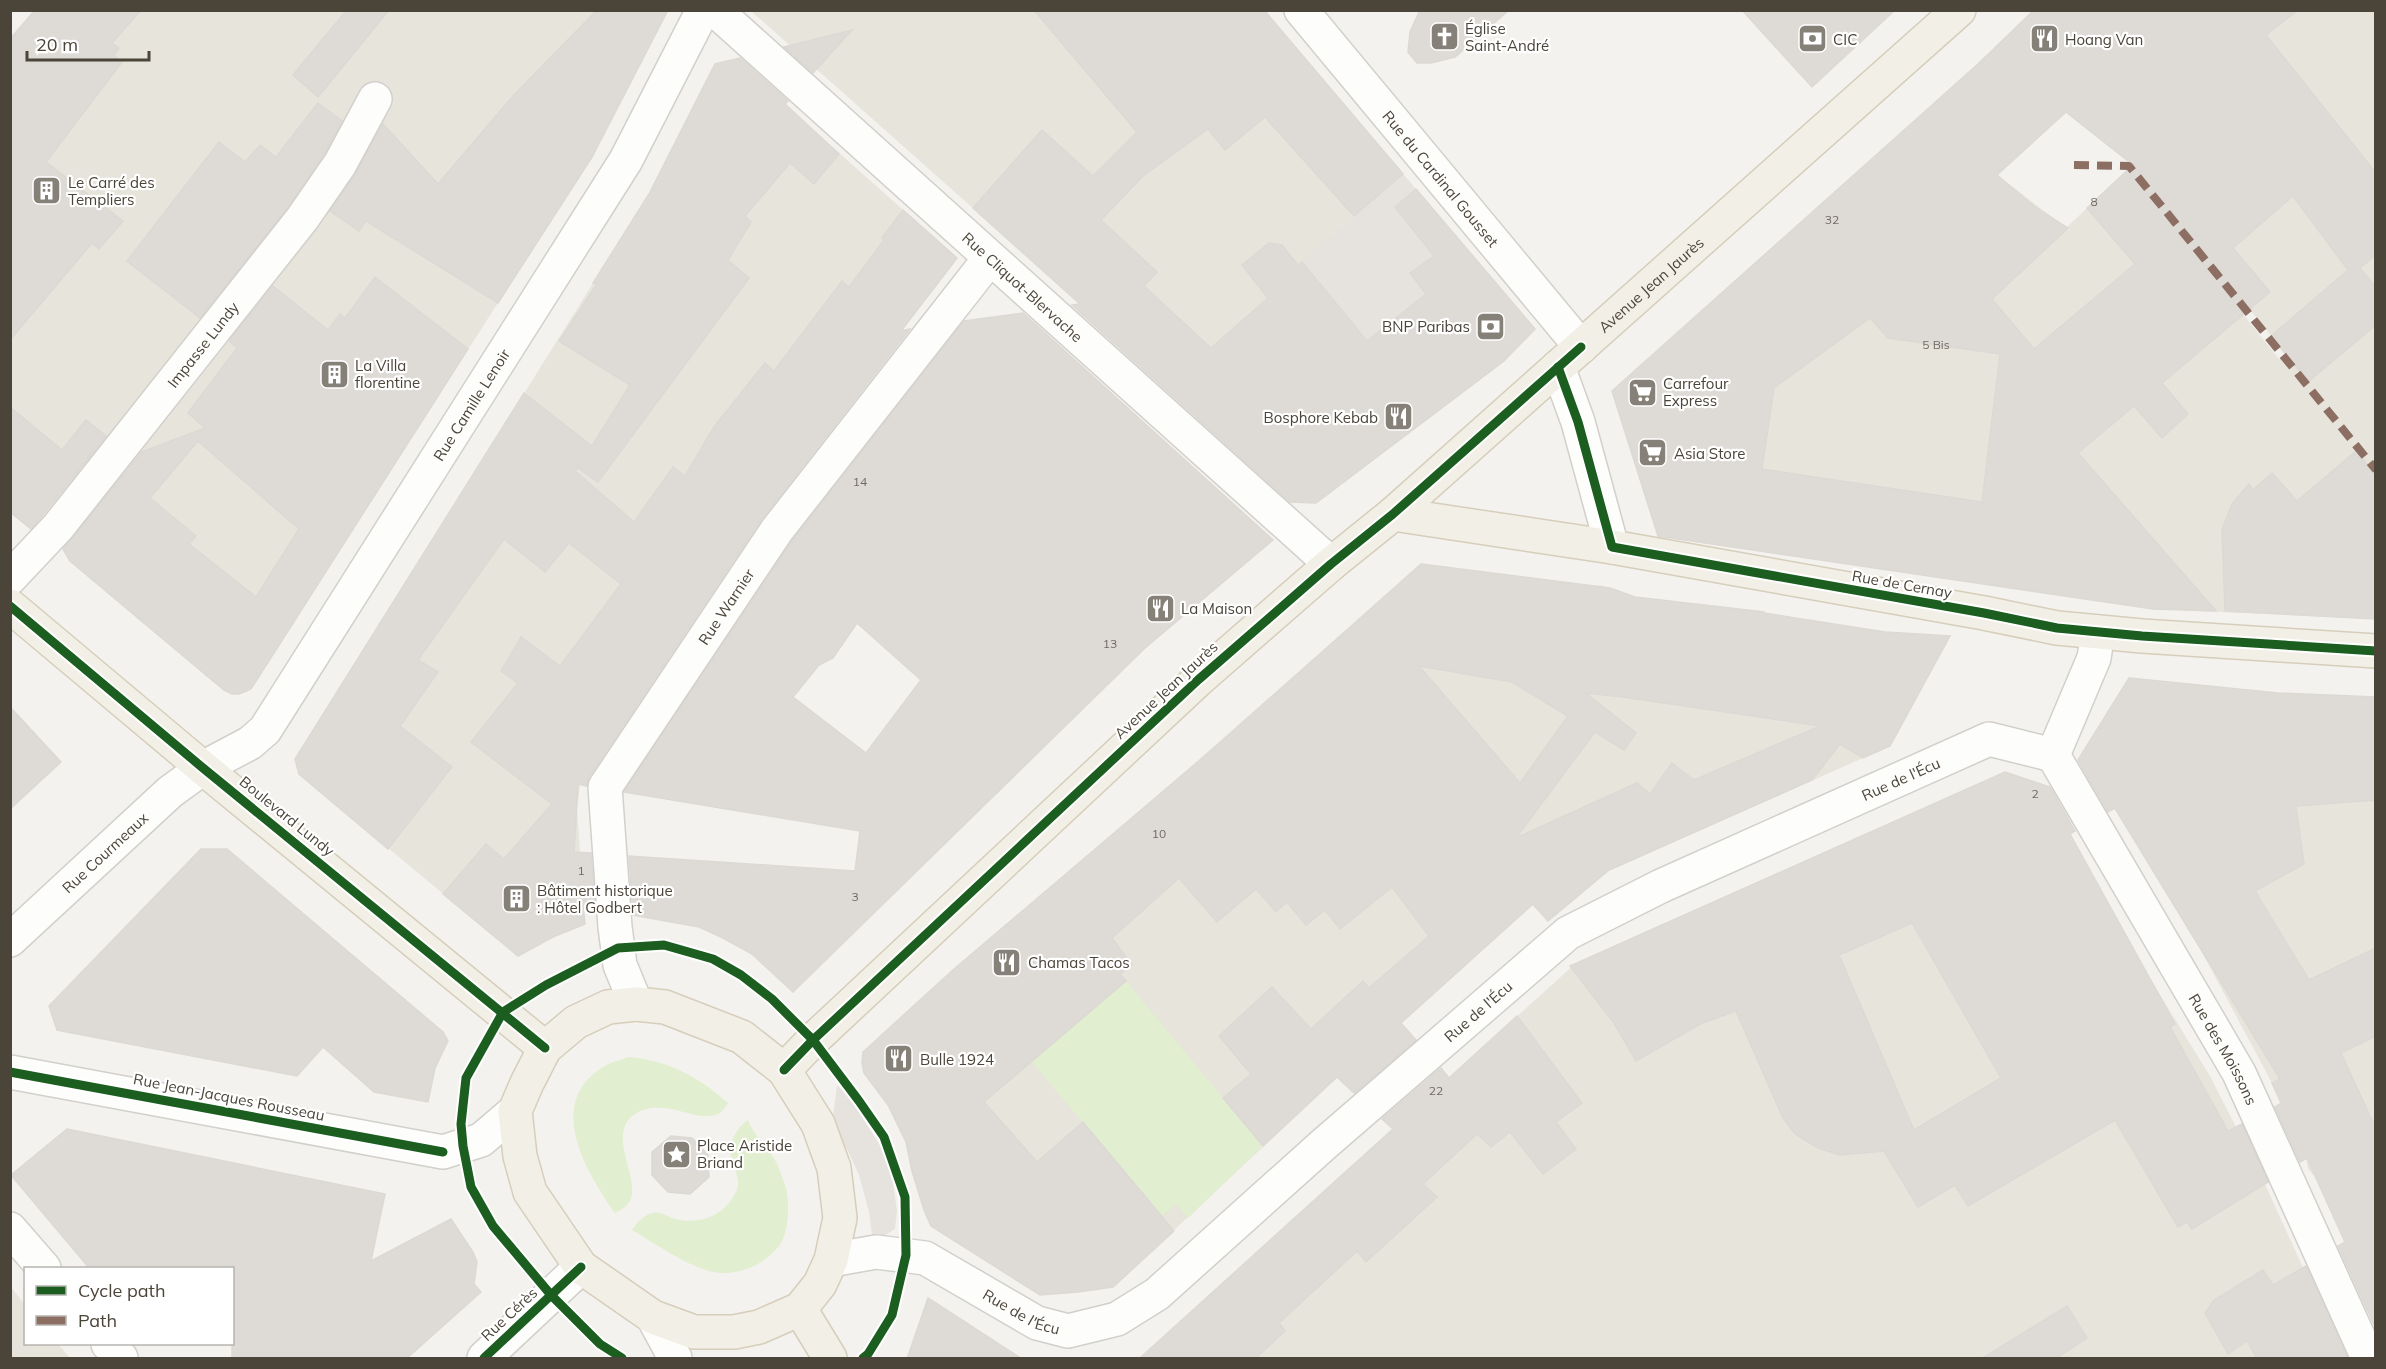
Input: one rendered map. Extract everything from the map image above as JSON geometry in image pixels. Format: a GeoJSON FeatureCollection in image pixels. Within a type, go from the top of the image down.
{"type":"FeatureCollection","features":[{"type":"Feature","properties":{"kind":"main road","name":"Avenue Jean Jaurès"},"geometry":{"type":"LineString","coordinates":[[784,1070],[813,1040],[1198,680],[1331,564],[1393,514],[1959,10]]}},
{"type":"Feature","properties":{"kind":"main road","name":"Rue de Cernay"},"geometry":{"type":"LineString","coordinates":[[1393,514],[1612,547],[1974,611],[2057,628],[2376,651]]}},
{"type":"Feature","properties":{"kind":"main road","name":"Boulevard Lundy"},"geometry":{"type":"LineString","coordinates":[[10,606],[203,768],[546,1048]]}},
{"type":"Feature","properties":{"kind":"main road"},"geometry":{"type":"LineString","coordinates":[[636,1004],[665,1007],[742,1037],[784,1070],[818,1124],[834,1168],[840,1218],[831,1260],[820,1284],[800,1309],[759,1327],[734,1332],[694,1332],[653,1317],[580,1267],[530,1192],[520,1156],[515,1111],[546,1048],[576,1022],[608,1006],[636,1004]]}},
{"type":"Feature","properties":{"kind":"main road"},"geometry":{"type":"LineString","coordinates":[[800,1309],[830,1359]]}},
{"type":"Feature","properties":{"kind":"street","name":"Rue Camille Lenoir"},"geometry":{"type":"LineString","coordinates":[[203,768],[242,748],[265,730],[626,160],[703,10]]}},
{"type":"Feature","properties":{"kind":"street","name":"Rue Cliquot-Blervache"},"geometry":{"type":"LineString","coordinates":[[715,10],[1331,564]]}},
{"type":"Feature","properties":{"kind":"street","name":"Rue du Cardinal Gousset"},"geometry":{"type":"LineString","coordinates":[[1301,10],[1570,357]]}},
{"type":"Feature","properties":{"kind":"street","name":"Impasse Lundy"},"geometry":{"type":"LineString","coordinates":[[10,578],[58,527],[302,219],[340,164],[375,99]]}},
{"type":"Feature","properties":{"kind":"street","name":"Rue Warnier"},"geometry":{"type":"LineString","coordinates":[[636,1004],[620,965],[605,788],[777,530],[990,258]]}},
{"type":"Feature","properties":{"kind":"street"},"geometry":{"type":"LineString","coordinates":[[1570,357],[1578,422],[1612,547]]}},
{"type":"Feature","properties":{"kind":"street"},"geometry":{"type":"LineString","coordinates":[[2053,755],[2094,657],[2098,632]]}},
{"type":"Feature","properties":{"kind":"street","name":"Rue de l'Écu"},"geometry":{"type":"LineString","coordinates":[[831,1260],[876,1252],[925,1258],[1037,1323],[1068,1331],[1117,1319],[1157,1294],[1323,1145],[1568,933],[1661,886],[1989,739],[2053,755]]}},
{"type":"Feature","properties":{"kind":"street","name":"Rue des Moissons"},"geometry":{"type":"LineString","coordinates":[[2053,755],[2239,1073],[2368,1359]]}},
{"type":"Feature","properties":{"kind":"street","name":"Rue Courmeaux"},"geometry":{"type":"LineString","coordinates":[[10,940],[170,792],[203,768]]}},
{"type":"Feature","properties":{"kind":"street","name":"Rue Jean-Jacques Rousseau"},"geometry":{"type":"LineString","coordinates":[[10,1072],[443,1152],[481,1140],[515,1111]]}},
{"type":"Feature","properties":{"kind":"street"},"geometry":{"type":"LineString","coordinates":[[10,1229],[42,1267]]}},
{"type":"Feature","properties":{"kind":"street","name":"Rue Cérès"},"geometry":{"type":"LineString","coordinates":[[484,1359],[580,1267]]}},
{"type":"Feature","properties":{"kind":"street"},"geometry":{"type":"LineString","coordinates":[[653,1317],[675,1359]]}},
{"type":"Feature","properties":{"kind":"street"},"geometry":{"type":"LineString","coordinates":[[109,1345],[121,1359]]}},
{"type":"Feature","properties":{"kind":"shaded area"},"geometry":{"type":"Polygon","coordinates":[[[35,11],[668,11],[618,106],[524,262],[251,689],[245,693],[239,694],[70,561],[65,550],[67,541],[295,202],[37,534],[11,512],[10,38],[35,11]]]}},
{"type":"Feature","properties":{"kind":"shaded area"},"geometry":{"type":"Polygon","coordinates":[[[751,11],[1264,11],[1535,329],[1508,357],[1316,503],[1165,379],[751,11]]]}},
{"type":"Feature","properties":{"kind":"shaded area"},"geometry":{"type":"Polygon","coordinates":[[[2034,11],[2375,11],[2375,619],[2153,609],[1658,536],[1612,391],[2034,11]],[[2066,112],[2050,126],[1987,167],[2066,228],[2127,170],[2279,359],[2286,355],[2134,163],[2066,112]]]}},
{"type":"Feature","properties":{"kind":"shaded area"},"geometry":{"type":"Polygon","coordinates":[[[734,59],[957,258],[752,528],[580,785],[577,809],[585,924],[553,937],[518,956],[299,774],[295,759],[649,194],[715,64],[734,59]]]}},
{"type":"Feature","properties":{"kind":"shaded area"},"geometry":{"type":"Polygon","coordinates":[[[1403,174],[1444,222],[1422,241],[1434,256],[1411,273],[1422,289],[1422,304],[1371,347],[1302,262],[1403,174]]]}},
{"type":"Feature","properties":{"kind":"shaded area"},"geometry":{"type":"Polygon","coordinates":[[[1421,564],[1598,587],[1600,585],[1635,597],[1741,610],[1885,632],[1937,635],[1943,649],[1890,746],[1573,887],[1581,894],[1548,921],[1532,905],[1401,1023],[1417,1041],[1356,1095],[1342,1073],[1113,1287],[1040,1295],[931,1225],[915,1181],[909,1148],[888,1105],[864,1073],[863,1052],[954,969],[1188,769],[1421,564]]]}},
{"type":"Feature","properties":{"kind":"shaded area"},"geometry":{"type":"Polygon","coordinates":[[[2129,678],[2278,693],[2375,697],[2375,1310],[2315,1177],[2308,1169],[2306,1158],[2272,1083],[2204,956],[2081,754],[2129,678]]]}},
{"type":"Feature","properties":{"kind":"shaded area"},"geometry":{"type":"Polygon","coordinates":[[[2005,772],[2027,779],[2210,1076],[2265,1184],[2344,1358],[1139,1358],[1576,963],[2005,772]]]}},
{"type":"Feature","properties":{"kind":"shaded area"},"geometry":{"type":"Polygon","coordinates":[[[837,1085],[850,1098],[881,1147],[891,1168],[897,1211],[895,1229],[873,1243],[869,1212],[859,1175],[832,1124],[837,1085]]]}},
{"type":"Feature","properties":{"kind":"shaded area"},"geometry":{"type":"Polygon","coordinates":[[[11,1287],[24,1304],[24,1345],[59,1345],[70,1358],[11,1358],[11,1287]]]}},
{"type":"Feature","properties":{"kind":"green space"},"geometry":{"type":"Polygon","coordinates":[[[1126,981],[1263,1146],[1188,1218],[1176,1204],[1162,1216],[1031,1061],[1126,981]]]}},
{"type":"Feature","properties":{"kind":"green space"},"geometry":{"type":"Polygon","coordinates":[[[629,1057],[656,1062],[682,1071],[706,1085],[728,1103],[721,1112],[711,1116],[661,1108],[648,1109],[635,1114],[626,1123],[623,1134],[632,1196],[627,1205],[615,1213],[583,1159],[576,1138],[573,1118],[576,1099],[585,1082],[606,1065],[629,1057]]]}},
{"type":"Feature","properties":{"kind":"green space"},"geometry":{"type":"Polygon","coordinates":[[[748,1120],[776,1162],[786,1188],[788,1218],[785,1234],[779,1246],[772,1253],[747,1269],[719,1273],[689,1263],[632,1230],[643,1217],[653,1213],[690,1221],[704,1219],[724,1208],[734,1196],[738,1185],[730,1151],[732,1141],[737,1131],[748,1120]]]}},
{"type":"Feature","properties":{"kind":"building","name":"Le Carré des Templiers"},"geometry":{"type":"Polygon","coordinates":[[[35,10],[141,10],[112,43],[119,48],[114,56],[122,62],[46,162],[123,221],[99,249],[92,243],[10,340],[10,39],[35,10]]]}},
{"type":"Feature","properties":{"kind":"building"},"geometry":{"type":"Polygon","coordinates":[[[347,10],[389,10],[318,97],[293,75],[347,10]]]}},
{"type":"Feature","properties":{"kind":"building"},"geometry":{"type":"Polygon","coordinates":[[[597,10],[668,10],[592,157],[498,303],[366,221],[359,231],[330,211],[356,173],[383,124],[438,184],[513,96],[597,10]]]}},
{"type":"Feature","properties":{"kind":"building"},"geometry":{"type":"Polygon","coordinates":[[[1034,10],[1264,10],[1403,174],[1354,216],[1265,117],[1225,150],[1208,129],[1143,176],[1101,220],[1157,272],[1144,286],[1211,348],[1268,298],[1242,265],[1269,243],[1282,245],[1298,265],[1302,262],[1367,341],[1426,294],[1410,273],[1434,256],[1395,207],[1416,189],[1535,329],[1504,361],[1316,503],[1290,502],[1072,305],[1080,304],[973,208],[1042,130],[1093,176],[1137,132],[1034,10]]]}},
{"type":"Feature","properties":{"kind":"building","name":"Église Saint-André"},"geometry":{"type":"Polygon","coordinates":[[[1420,10],[1509,10],[1455,57],[1431,63],[1417,63],[1408,52],[1410,32],[1420,10]]]}},
{"type":"Feature","properties":{"kind":"building"},"geometry":{"type":"Polygon","coordinates":[[[1742,10],[1895,10],[1812,87],[1742,10]]]}},
{"type":"Feature","properties":{"kind":"building"},"geometry":{"type":"Polygon","coordinates":[[[2034,10],[2298,10],[2266,35],[2376,173],[2376,255],[2360,268],[2376,287],[2376,325],[2308,382],[2271,336],[2348,270],[2293,196],[2233,248],[2270,292],[2162,383],[2188,414],[2162,438],[2134,406],[2078,453],[2216,611],[2153,609],[1658,536],[1612,391],[1978,64],[2034,10]],[[2066,112],[1997,175],[2035,207],[2068,228],[1992,299],[2034,349],[2135,264],[2087,208],[2133,165],[2066,112]],[[1870,318],[1774,388],[1762,469],[1982,502],[2000,354],[1888,338],[1870,318]]]}},
{"type":"Feature","properties":{"kind":"building"},"geometry":{"type":"Polygon","coordinates":[[[852,30],[813,73],[784,47],[852,30]]]}},
{"type":"Feature","properties":{"kind":"building"},"geometry":{"type":"Polygon","coordinates":[[[740,58],[788,101],[785,104],[839,154],[814,184],[790,163],[745,216],[751,222],[728,260],[749,278],[598,482],[578,468],[582,462],[575,471],[634,522],[673,467],[685,476],[714,427],[765,363],[774,371],[842,281],[849,287],[903,210],[957,258],[901,331],[910,329],[761,520],[589,777],[587,786],[578,784],[574,852],[591,853],[595,908],[583,905],[585,924],[553,937],[518,956],[443,894],[486,844],[504,859],[552,804],[471,742],[518,683],[501,671],[521,637],[560,666],[621,584],[569,543],[545,572],[504,539],[418,660],[438,672],[400,726],[452,767],[388,849],[299,774],[295,759],[524,393],[592,446],[630,385],[559,341],[597,284],[593,283],[649,194],[715,64],[740,58]]]}},
{"type":"Feature","properties":{"kind":"building"},"geometry":{"type":"Polygon","coordinates":[[[318,103],[342,121],[324,154],[287,208],[200,318],[127,261],[219,142],[245,162],[260,145],[276,157],[318,103]]]}},
{"type":"Feature","properties":{"kind":"building"},"geometry":{"type":"Polygon","coordinates":[[[375,277],[468,349],[251,689],[232,694],[224,690],[70,561],[63,549],[142,452],[205,428],[188,413],[237,348],[229,341],[273,286],[328,330],[340,314],[345,318],[375,277]],[[198,441],[150,498],[196,536],[189,544],[256,597],[299,529],[198,441]]]}},
{"type":"Feature","properties":{"kind":"building"},"geometry":{"type":"Polygon","coordinates":[[[1023,313],[1273,540],[1144,649],[793,992],[752,954],[723,938],[699,927],[633,915],[629,856],[855,871],[860,831],[624,792],[792,541],[964,321],[1023,313]],[[857,623],[833,658],[819,665],[793,697],[866,753],[921,680],[857,623]]]}},
{"type":"Feature","properties":{"kind":"building"},"geometry":{"type":"Polygon","coordinates":[[[10,407],[62,450],[86,420],[106,436],[31,529],[10,512],[10,407]]]}},
{"type":"Feature","properties":{"kind":"building"},"geometry":{"type":"Polygon","coordinates":[[[2356,451],[2376,475],[2376,619],[2225,611],[2222,530],[2232,504],[2249,484],[2253,490],[2272,473],[2297,501],[2356,451]]]}},
{"type":"Feature","properties":{"kind":"building"},"geometry":{"type":"Polygon","coordinates":[[[1421,564],[1610,588],[1635,597],[1764,612],[1885,632],[1950,636],[1890,746],[1863,758],[1840,744],[1812,780],[1609,870],[1548,921],[1533,904],[1401,1023],[1416,1040],[1354,1093],[1337,1077],[1263,1146],[1223,1098],[1251,1074],[1219,1036],[1272,987],[1311,1029],[1363,981],[1369,988],[1429,936],[1392,887],[1340,929],[1325,910],[1306,925],[1287,902],[1276,912],[1256,889],[1217,922],[1179,878],[1112,938],[1132,965],[1120,974],[1126,981],[984,1102],[1037,1162],[1083,1122],[1174,1231],[1113,1287],[1040,1295],[931,1226],[912,1171],[906,1142],[888,1105],[864,1073],[863,1052],[954,969],[1212,750],[1421,564]],[[1419,666],[1520,783],[1568,716],[1512,682],[1419,666]],[[1586,693],[1636,733],[1624,750],[1595,732],[1516,838],[1637,783],[1650,794],[1672,763],[1694,780],[1820,726],[1623,697],[1586,693]]]}},
{"type":"Feature","properties":{"kind":"building"},"geometry":{"type":"Polygon","coordinates":[[[2129,678],[2278,693],[2376,697],[2376,800],[2296,806],[2304,864],[2255,891],[2309,980],[2376,948],[2376,1036],[2341,1053],[2376,1129],[2376,1329],[2338,1246],[2345,1242],[2307,1158],[2300,1162],[2275,1107],[2281,1103],[2272,1083],[2280,1079],[2115,808],[2108,812],[2078,760],[2129,678]]]}},
{"type":"Feature","properties":{"kind":"building"},"geometry":{"type":"Polygon","coordinates":[[[10,707],[61,762],[10,809],[10,707]]]}},
{"type":"Feature","properties":{"kind":"building"},"geometry":{"type":"Polygon","coordinates":[[[2005,772],[2050,787],[2075,831],[2070,834],[2175,1024],[2170,1027],[2228,1131],[2242,1124],[2268,1182],[2192,1229],[2187,1222],[2178,1227],[2115,1120],[1968,1206],[1955,1185],[1918,1207],[1884,1151],[1840,1155],[1818,1148],[1795,1134],[1783,1118],[1736,1011],[1700,1024],[1636,1061],[1614,1023],[1570,966],[2005,772]],[[1912,923],[1839,955],[1914,1130],[2001,1078],[1912,923]]]}},
{"type":"Feature","properties":{"kind":"building"},"geometry":{"type":"Polygon","coordinates":[[[201,849],[227,849],[443,1032],[448,1041],[435,1068],[428,1102],[374,1092],[323,1047],[297,1076],[57,1030],[49,1006],[201,849]]]}},
{"type":"Feature","properties":{"kind":"building"},"geometry":{"type":"Polygon","coordinates":[[[1517,1016],[1582,1103],[1556,1122],[1576,1149],[1543,1174],[1510,1132],[1491,1147],[1477,1134],[1423,1184],[1437,1197],[1366,1262],[1357,1251],[1279,1323],[1285,1331],[1255,1359],[1139,1359],[1393,1129],[1382,1119],[1441,1068],[1449,1078],[1517,1016]]]}},
{"type":"Feature","properties":{"kind":"building"},"geometry":{"type":"Polygon","coordinates":[[[67,1129],[385,1194],[371,1261],[451,1219],[473,1252],[477,1262],[474,1284],[481,1292],[406,1359],[232,1359],[234,1267],[88,1267],[11,1175],[67,1129]]]}},
{"type":"Feature","properties":{"kind":"building"},"geometry":{"type":"Polygon","coordinates":[[[671,1136],[692,1138],[708,1155],[709,1177],[690,1194],[668,1192],[652,1175],[652,1152],[671,1136]]]}},
{"type":"Feature","properties":{"kind":"building"},"geometry":{"type":"Polygon","coordinates":[[[2306,1266],[2348,1359],[2257,1359],[2247,1341],[2228,1354],[2205,1313],[2214,1300],[2263,1270],[2273,1285],[2306,1266]]]}},
{"type":"Feature","properties":{"kind":"building"},"geometry":{"type":"Polygon","coordinates":[[[928,1298],[1022,1359],[907,1359],[928,1298]]]}},
{"type":"Feature","properties":{"kind":"building"},"geometry":{"type":"Polygon","coordinates":[[[2067,1306],[2087,1338],[2055,1359],[1981,1359],[2067,1306]]]}},
{"type":"Feature","properties":{"kind":"marked path"},"geometry":{"type":"LineString","coordinates":[[2074,165],[2129,166],[2376,470]]}},
{"type":"Feature","properties":{"kind":"cycle path"},"geometry":{"type":"LineString","coordinates":[[784,1070],[813,1040],[1198,680],[1331,564],[1393,514],[1581,347]]}},
{"type":"Feature","properties":{"kind":"cycle path"},"geometry":{"type":"LineString","coordinates":[[1558,367],[1578,422],[1612,547],[2057,628],[2142,636],[2376,651]]}},
{"type":"Feature","properties":{"kind":"cycle path"},"geometry":{"type":"LineString","coordinates":[[10,606],[203,768],[545,1048]]}},
{"type":"Feature","properties":{"kind":"cycle path"},"geometry":{"type":"LineString","coordinates":[[622,1358],[600,1344],[551,1295],[493,1226],[471,1187],[461,1124],[466,1078],[503,1012],[546,985],[618,948],[664,945],[713,959],[741,975],[772,999],[813,1040],[884,1137],[905,1197],[906,1255],[892,1315],[868,1354],[863,1358]]}},
{"type":"Feature","properties":{"kind":"cycle path"},"geometry":{"type":"LineString","coordinates":[[10,1072],[443,1152]]}},
{"type":"Feature","properties":{"kind":"cycle path"},"geometry":{"type":"LineString","coordinates":[[484,1358],[581,1267]]}},
{"type":"Feature","properties":{"kind":"place","name":"Église Saint-André"},"geometry":{"type":"Point","coordinates":[1444,37]}},
{"type":"Feature","properties":{"kind":"place","name":"CIC"},"geometry":{"type":"Point","coordinates":[1812,39]}},
{"type":"Feature","properties":{"kind":"place","name":"Hoang Van"},"geometry":{"type":"Point","coordinates":[2044,39]}},
{"type":"Feature","properties":{"kind":"place","name":"Le Carré des Templiers"},"geometry":{"type":"Point","coordinates":[47,191]}},
{"type":"Feature","properties":{"kind":"place","name":"BNP Paribas"},"geometry":{"type":"Point","coordinates":[1491,326]}},
{"type":"Feature","properties":{"kind":"place","name":"La Villa florentine"},"geometry":{"type":"Point","coordinates":[334,374]}},
{"type":"Feature","properties":{"kind":"place","name":"Carrefour Express"},"geometry":{"type":"Point","coordinates":[1642,392]}},
{"type":"Feature","properties":{"kind":"place","name":"Bosphore Kebab"},"geometry":{"type":"Point","coordinates":[1399,417]}},
{"type":"Feature","properties":{"kind":"place","name":"Asia Store"},"geometry":{"type":"Point","coordinates":[1653,453]}},
{"type":"Feature","properties":{"kind":"place","name":"La Maison"},"geometry":{"type":"Point","coordinates":[1160,608]}},
{"type":"Feature","properties":{"kind":"place","name":"Bâtiment historique : Hôtel Godbert"},"geometry":{"type":"Point","coordinates":[516,899]}},
{"type":"Feature","properties":{"kind":"place","name":"Chamas Tacos"},"geometry":{"type":"Point","coordinates":[1007,962]}},
{"type":"Feature","properties":{"kind":"place","name":"Bulle 1924"},"geometry":{"type":"Point","coordinates":[899,1059]}},
{"type":"Feature","properties":{"kind":"place","name":"Place Aristide Briand"},"geometry":{"type":"Point","coordinates":[676,1154]}}]}
